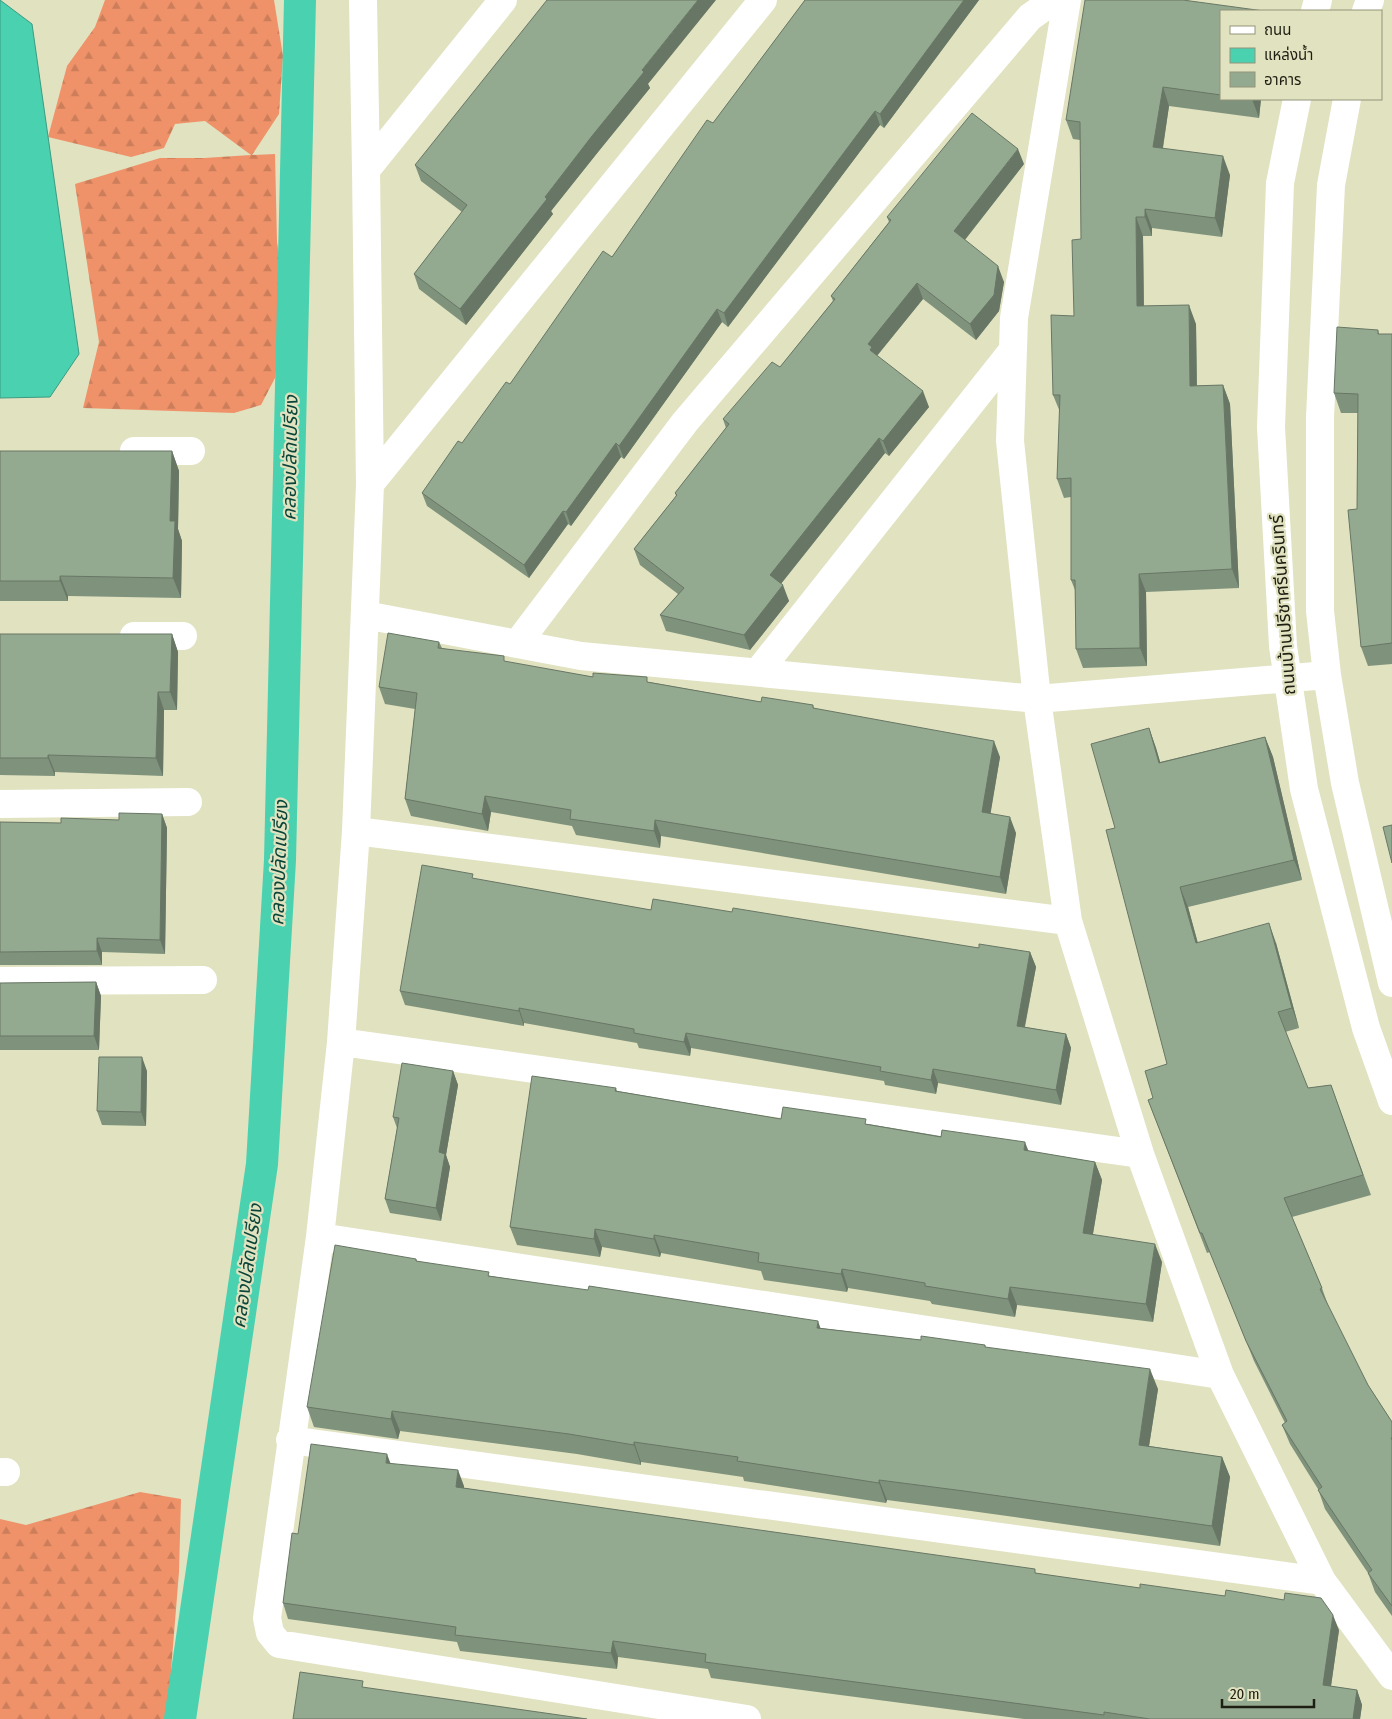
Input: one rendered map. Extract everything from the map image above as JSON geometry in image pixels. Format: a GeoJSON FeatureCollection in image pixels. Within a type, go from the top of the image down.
{"type":"FeatureCollection","features":[{"type":"Feature","properties":{"kind":"street"},"geometry":{"type":"LineString","coordinates":[[364,0],[370,484],[356,831],[341,1042],[320,1237],[290,1440],[267,1618],[270,1633],[279,1644],[747,1719]]}},
{"type":"Feature","properties":{"kind":"street"},"geometry":{"type":"LineString","coordinates":[[366,170],[503,0]]}},
{"type":"Feature","properties":{"kind":"street"},"geometry":{"type":"LineString","coordinates":[[370,484],[763,0]]}},
{"type":"Feature","properties":{"kind":"street"},"geometry":{"type":"LineString","coordinates":[[517,644],[685,422],[1030,18],[1054,0]]}},
{"type":"Feature","properties":{"kind":"street"},"geometry":{"type":"LineString","coordinates":[[1067,0],[1014,318],[1010,441],[1037,700],[1068,922],[1140,1154],[1220,1375],[1322,1581],[1392,1676]]}},
{"type":"Feature","properties":{"kind":"street","name":"ถนนบ้านปรีชาศรีนครินทร์"},"geometry":{"type":"LineString","coordinates":[[1297,100],[1280,183],[1271,427],[1283,646],[1304,789],[1366,1028],[1392,1101]]}},
{"type":"Feature","properties":{"kind":"street","name":"ถนนบ้านปรีชาศรีนครินทร์"},"geometry":{"type":"LineString","coordinates":[[1347,100],[1331,185],[1320,417],[1320,611],[1327,675],[1345,784],[1392,983]]}},
{"type":"Feature","properties":{"kind":"street"},"geometry":{"type":"LineString","coordinates":[[758,672],[1013,350]]}},
{"type":"Feature","properties":{"kind":"street"},"geometry":{"type":"LineString","coordinates":[[105,451],[191,451]]}},
{"type":"Feature","properties":{"kind":"street"},"geometry":{"type":"LineString","coordinates":[[365,615],[582,656],[1037,700],[1327,675]]}},
{"type":"Feature","properties":{"kind":"street"},"geometry":{"type":"LineString","coordinates":[[106,636],[183,636]]}},
{"type":"Feature","properties":{"kind":"street"},"geometry":{"type":"LineString","coordinates":[[0,804],[188,802]]}},
{"type":"Feature","properties":{"kind":"street"},"geometry":{"type":"LineString","coordinates":[[356,831],[1068,922]]}},
{"type":"Feature","properties":{"kind":"street"},"geometry":{"type":"LineString","coordinates":[[0,982],[203,980]]}},
{"type":"Feature","properties":{"kind":"street"},"geometry":{"type":"LineString","coordinates":[[341,1042],[1140,1154]]}},
{"type":"Feature","properties":{"kind":"street"},"geometry":{"type":"LineString","coordinates":[[320,1237],[1220,1375]]}},
{"type":"Feature","properties":{"kind":"street"},"geometry":{"type":"LineString","coordinates":[[290,1440],[1322,1581]]}},
{"type":"Feature","properties":{"kind":"green space"},"geometry":{"type":"Polygon","coordinates":[[[105,0],[274,0],[283,56],[279,114],[252,155],[275,154],[277,242],[286,302],[275,378],[261,405],[234,413],[83,408],[99,342],[75,184],[160,158],[251,155],[205,121],[175,124],[164,148],[131,157],[48,137],[67,66],[95,27],[105,0]]]}},
{"type":"Feature","properties":{"kind":"green space"},"geometry":{"type":"Polygon","coordinates":[[[140,1492],[181,1499],[179,1572],[171,1671],[179,1719],[0,1719],[0,1519],[26,1525],[140,1492]]]}},
{"type":"Feature","properties":{"kind":"water"},"geometry":{"type":"Polygon","coordinates":[[[0,0],[32,24],[79,354],[50,397],[0,398],[0,0]]]}},
{"type":"Feature","properties":{"kind":"building"},"geometry":{"type":"Polygon","coordinates":[[[547,0],[698,0],[642,70],[644,72],[545,197],[547,199],[460,309],[414,274],[467,205],[415,165],[547,0]]]}},
{"type":"Feature","properties":{"kind":"building"},"geometry":{"type":"Polygon","coordinates":[[[805,0],[964,0],[880,114],[875,111],[724,313],[717,309],[619,446],[616,443],[566,512],[563,511],[524,565],[422,493],[458,441],[462,443],[506,382],[510,384],[603,251],[612,257],[707,120],[713,123],[805,0]]]}},
{"type":"Feature","properties":{"kind":"building"},"geometry":{"type":"Polygon","coordinates":[[[1085,0],[1183,0],[1257,10],[1220,10],[1220,95],[1163,87],[1153,147],[1223,156],[1215,218],[1145,209],[1145,217],[1136,217],[1137,306],[1189,305],[1190,386],[1223,385],[1232,569],[1139,574],[1140,648],[1076,649],[1075,580],[1071,580],[1071,478],[1057,479],[1060,395],[1053,395],[1051,315],[1074,316],[1072,240],[1081,239],[1080,122],[1066,120],[1085,0]]]}},
{"type":"Feature","properties":{"kind":"building"},"geometry":{"type":"Polygon","coordinates":[[[972,113],[1018,149],[954,231],[998,266],[994,295],[970,324],[917,283],[868,344],[872,347],[870,350],[923,391],[883,441],[879,438],[770,575],[783,585],[744,635],[660,615],[684,588],[634,549],[677,495],[675,493],[729,424],[723,419],[772,362],[780,367],[835,299],[831,296],[891,220],[887,217],[972,113]]]}},
{"type":"Feature","properties":{"kind":"building"},"geometry":{"type":"Polygon","coordinates":[[[1337,327],[1378,330],[1378,334],[1392,334],[1392,643],[1361,647],[1348,510],[1357,509],[1358,394],[1334,393],[1337,327]]]}},
{"type":"Feature","properties":{"kind":"building"},"geometry":{"type":"Polygon","coordinates":[[[0,451],[172,451],[170,521],[175,521],[173,578],[60,576],[60,581],[0,581],[0,451]]]}},
{"type":"Feature","properties":{"kind":"building"},"geometry":{"type":"Polygon","coordinates":[[[388,633],[439,642],[438,648],[504,656],[504,661],[593,677],[593,673],[647,677],[647,682],[761,702],[762,697],[813,705],[813,708],[994,741],[982,812],[1010,817],[1000,877],[655,820],[654,831],[570,819],[571,810],[485,796],[482,814],[405,799],[417,693],[379,687],[388,633]]]}},
{"type":"Feature","properties":{"kind":"building"},"geometry":{"type":"Polygon","coordinates":[[[0,634],[172,634],[170,692],[158,692],[156,758],[48,755],[48,758],[0,758],[0,634]]]}},
{"type":"Feature","properties":{"kind":"building"},"geometry":{"type":"Polygon","coordinates":[[[1149,728],[1159,763],[1265,737],[1294,860],[1180,887],[1196,943],[1269,923],[1292,1008],[1278,1012],[1308,1088],[1331,1085],[1363,1175],[1284,1198],[1322,1288],[1320,1289],[1368,1385],[1392,1422],[1392,1606],[1368,1573],[1372,1570],[1318,1490],[1322,1487],[1282,1425],[1287,1421],[1246,1341],[1202,1233],[1200,1233],[1148,1100],[1153,1098],[1145,1071],[1167,1064],[1106,830],[1115,828],[1091,744],[1149,728]]]}},
{"type":"Feature","properties":{"kind":"building"},"geometry":{"type":"Polygon","coordinates":[[[119,813],[162,814],[160,940],[97,938],[97,951],[0,952],[0,822],[61,823],[61,818],[119,820],[119,813]]]}},
{"type":"Feature","properties":{"kind":"building"},"geometry":{"type":"Polygon","coordinates":[[[1392,825],[1392,863],[1383,827],[1392,825]]]}},
{"type":"Feature","properties":{"kind":"building"},"geometry":{"type":"Polygon","coordinates":[[[422,865],[473,874],[472,878],[651,910],[653,899],[732,912],[733,908],[979,948],[979,944],[1030,952],[1017,1026],[1066,1034],[1056,1090],[933,1069],[931,1080],[880,1071],[881,1067],[686,1033],[684,1042],[634,1033],[634,1029],[519,1008],[519,1011],[400,991],[422,865]]]}},
{"type":"Feature","properties":{"kind":"building"},"geometry":{"type":"Polygon","coordinates":[[[96,982],[94,1036],[0,1036],[0,983],[96,982]]]}},
{"type":"Feature","properties":{"kind":"building"},"geometry":{"type":"Polygon","coordinates":[[[99,1057],[142,1057],[141,1112],[97,1111],[99,1057]]]}},
{"type":"Feature","properties":{"kind":"building"},"geometry":{"type":"Polygon","coordinates":[[[402,1063],[453,1071],[439,1152],[445,1154],[436,1208],[385,1199],[399,1118],[393,1117],[402,1063]]]}},
{"type":"Feature","properties":{"kind":"building"},"geometry":{"type":"Polygon","coordinates":[[[532,1076],[616,1088],[615,1091],[781,1119],[783,1107],[866,1119],[865,1124],[941,1137],[942,1130],[1025,1142],[1024,1150],[1095,1162],[1083,1233],[1155,1244],[1146,1304],[1010,1287],[1008,1299],[925,1286],[925,1283],[842,1269],[841,1274],[758,1262],[759,1253],[654,1235],[654,1239],[595,1229],[594,1239],[510,1227],[532,1076]]]}},
{"type":"Feature","properties":{"kind":"building"},"geometry":{"type":"Polygon","coordinates":[[[335,1245],[416,1259],[416,1261],[489,1272],[488,1276],[588,1290],[589,1286],[818,1321],[817,1328],[921,1340],[921,1336],[985,1345],[985,1347],[1150,1369],[1139,1445],[1222,1457],[1212,1526],[879,1480],[879,1483],[737,1461],[738,1457],[634,1442],[634,1445],[569,1434],[392,1411],[391,1419],[307,1407],[335,1245]]]}},
{"type":"Feature","properties":{"kind":"building"},"geometry":{"type":"Polygon","coordinates":[[[311,1444],[387,1454],[386,1463],[458,1470],[456,1487],[1035,1569],[1035,1573],[1140,1588],[1140,1584],[1225,1596],[1226,1590],[1284,1600],[1285,1593],[1321,1598],[1333,1615],[1323,1685],[1357,1690],[1353,1719],[1150,1719],[1104,1712],[1104,1715],[705,1662],[706,1654],[613,1641],[611,1653],[455,1635],[456,1627],[283,1603],[292,1533],[298,1534],[311,1444]]]}},
{"type":"Feature","properties":{"kind":"building"},"geometry":{"type":"Polygon","coordinates":[[[300,1672],[363,1681],[362,1687],[587,1719],[293,1719],[300,1672]]]}},
{"type":"Feature","properties":{"kind":"waterway","name":"คลองปลัดเปรียง"},"geometry":{"type":"LineString","coordinates":[[180,1719],[262,1164],[280,860],[300,0]]}}]}
